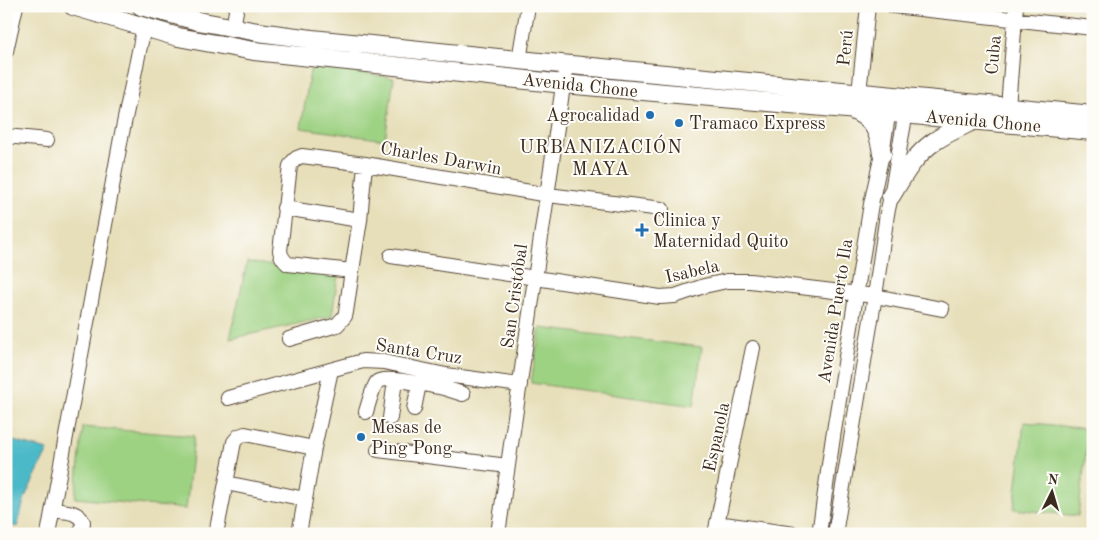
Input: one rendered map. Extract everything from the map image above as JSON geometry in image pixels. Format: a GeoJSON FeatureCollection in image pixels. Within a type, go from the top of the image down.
{"type":"FeatureCollection","features":[{"type":"Feature","properties":{"kind":"main road","name":"Avenida Chone"},"geometry":{"type":"LineString","coordinates":[[73,6],[188,39],[254,52],[564,84],[849,109],[898,105],[1008,107],[1093,115]]}},
{"type":"Feature","properties":{"kind":"main road","name":"Avenida Chone"},"geometry":{"type":"LineString","coordinates":[[141,6],[198,21],[312,39],[859,93],[898,105],[974,120],[1093,131]]}},
{"type":"Feature","properties":{"kind":"main road"},"geometry":{"type":"LineString","coordinates":[[849,109],[862,114],[875,127],[882,154]]}},
{"type":"Feature","properties":{"kind":"main road"},"geometry":{"type":"LineString","coordinates":[[891,196],[914,161],[925,149],[934,141],[974,120]]}},
{"type":"Feature","properties":{"kind":"street"},"geometry":{"type":"LineString","coordinates":[[6,51],[16,6]]}},
{"type":"Feature","properties":{"kind":"street"},"geometry":{"type":"LineString","coordinates":[[233,27],[237,6]]}},
{"type":"Feature","properties":{"kind":"street"},"geometry":{"type":"LineString","coordinates":[[519,60],[528,6]]}},
{"type":"Feature","properties":{"kind":"street","name":"Perú"},"geometry":{"type":"LineString","coordinates":[[859,93],[868,6]]}},
{"type":"Feature","properties":{"kind":"street"},"geometry":{"type":"LineString","coordinates":[[892,6],[1015,13],[1093,28]]}},
{"type":"Feature","properties":{"kind":"street","name":"Cuba"},"geometry":{"type":"LineString","coordinates":[[1008,107],[1015,13]]}},
{"type":"Feature","properties":{"kind":"street"},"geometry":{"type":"LineString","coordinates":[[52,533],[53,510],[121,138],[144,27]]}},
{"type":"Feature","properties":{"kind":"street","name":"San Cristóbal"},"geometry":{"type":"LineString","coordinates":[[498,534],[566,65]]}},
{"type":"Feature","properties":{"kind":"street","name":"Avenida Puerto Ila"},"geometry":{"type":"LineString","coordinates":[[819,534],[832,437],[872,204],[882,154],[898,105]]}},
{"type":"Feature","properties":{"kind":"street","name":"Avenida Puerto Ila"},"geometry":{"type":"LineString","coordinates":[[835,534],[891,196],[898,105]]}},
{"type":"Feature","properties":{"kind":"street"},"geometry":{"type":"LineString","coordinates":[[6,136],[47,140]]}},
{"type":"Feature","properties":{"kind":"street","name":"Charles Darwin"},"geometry":{"type":"LineString","coordinates":[[284,208],[290,166],[293,160],[302,156],[365,164],[548,195],[662,209]]}},
{"type":"Feature","properties":{"kind":"street"},"geometry":{"type":"LineString","coordinates":[[288,339],[337,325],[342,321],[346,312],[360,220],[365,164]]}},
{"type":"Feature","properties":{"kind":"street"},"geometry":{"type":"LineString","coordinates":[[352,271],[288,264],[284,261],[280,251],[284,208],[360,220]]}},
{"type":"Feature","properties":{"kind":"street","name":"Isabela"},"geometry":{"type":"LineString","coordinates":[[390,256],[660,297],[675,296],[704,286],[727,281],[750,281],[875,296],[942,310]]}},
{"type":"Feature","properties":{"kind":"street","name":"Espanola"},"geometry":{"type":"LineString","coordinates":[[716,528],[753,348]]}},
{"type":"Feature","properties":{"kind":"street","name":"Santa Cruz"},"geometry":{"type":"LineString","coordinates":[[228,398],[363,361],[384,362],[445,382],[519,390]]}},
{"type":"Feature","properties":{"kind":"street"},"geometry":{"type":"LineString","coordinates":[[299,534],[314,448],[331,370]]}},
{"type":"Feature","properties":{"kind":"street"},"geometry":{"type":"LineString","coordinates":[[366,412],[376,383],[386,379],[419,384],[445,382],[463,394]]}},
{"type":"Feature","properties":{"kind":"street"},"geometry":{"type":"LineString","coordinates":[[390,418],[395,380]]}},
{"type":"Feature","properties":{"kind":"street"},"geometry":{"type":"LineString","coordinates":[[414,409],[419,384]]}},
{"type":"Feature","properties":{"kind":"street"},"geometry":{"type":"LineString","coordinates":[[220,533],[226,483],[234,442],[239,436],[245,434],[314,448]]}},
{"type":"Feature","properties":{"kind":"street"},"geometry":{"type":"LineString","coordinates":[[378,450],[508,466]]}},
{"type":"Feature","properties":{"kind":"street"},"geometry":{"type":"LineString","coordinates":[[226,483],[305,500]]}},
{"type":"Feature","properties":{"kind":"street"},"geometry":{"type":"LineString","coordinates":[[53,510],[78,514],[83,522],[82,531],[78,534]]}},
{"type":"Feature","properties":{"kind":"street"},"geometry":{"type":"LineString","coordinates":[[716,528],[794,534]]}},
{"type":"Feature","properties":{"kind":"green space"},"geometry":{"type":"Polygon","coordinates":[[[311,65],[394,78],[385,140],[301,128],[311,65]]]}},
{"type":"Feature","properties":{"kind":"green space"},"geometry":{"type":"Polygon","coordinates":[[[247,262],[338,275],[332,316],[230,339],[247,262]]]}},
{"type":"Feature","properties":{"kind":"green space"},"geometry":{"type":"Polygon","coordinates":[[[540,328],[702,347],[694,406],[531,383],[540,328]]]}},
{"type":"Feature","properties":{"kind":"green space"},"geometry":{"type":"Polygon","coordinates":[[[1024,422],[1089,429],[1078,516],[1014,509],[1024,422]]]}},
{"type":"Feature","properties":{"kind":"green space"},"geometry":{"type":"Polygon","coordinates":[[[83,427],[194,436],[186,509],[75,498],[83,427]]]}},
{"type":"Feature","properties":{"kind":"water"},"geometry":{"type":"Polygon","coordinates":[[[6,439],[48,450],[25,497],[17,527],[6,524],[6,439]]]}},
{"type":"Feature","properties":{"kind":"place","name":"Agrocalidad"},"geometry":{"type":"Point","coordinates":[650,115]}},
{"type":"Feature","properties":{"kind":"place","name":"Tramaco Express"},"geometry":{"type":"Point","coordinates":[679,123]}},
{"type":"Feature","properties":{"kind":"place","name":"Clinica y Maternidad Quito"},"geometry":{"type":"Point","coordinates":[642,230]}},
{"type":"Feature","properties":{"kind":"place","name":"Mesas de Ping Pong"},"geometry":{"type":"Point","coordinates":[361,437]}},
{"type":"Feature","properties":{"kind":"district","name":"URBANIZACIÓN MAYA"},"geometry":{"type":"Point","coordinates":[601,157]}}]}
